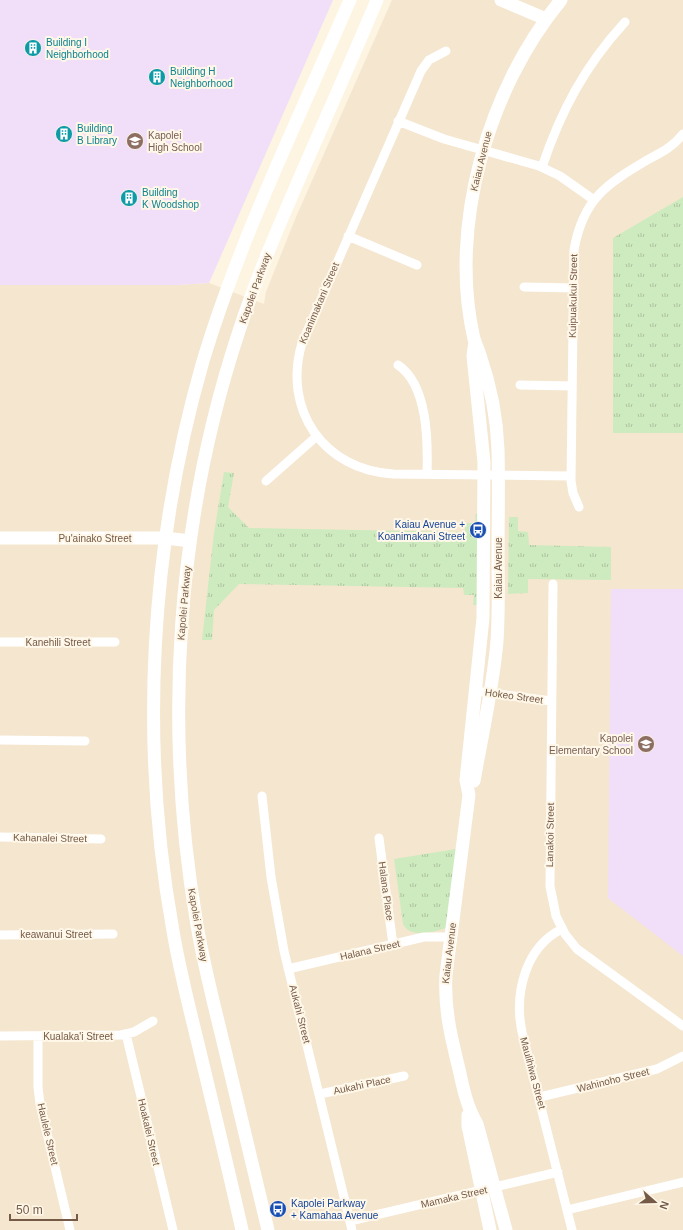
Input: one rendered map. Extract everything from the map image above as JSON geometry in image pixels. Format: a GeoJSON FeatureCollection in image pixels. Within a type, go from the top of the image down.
{"type":"FeatureCollection","features":[{"type":"Feature","properties":{"kind":"main road"},"geometry":{"type":"LineString","coordinates":[[242,1230],[181,973],[170,917],[161,846],[154,761],[154,675],[159,596],[166,538],[176,478],[187,424],[203,362],[242,249],[350,0]]}},
{"type":"Feature","properties":{"kind":"main road","name":"Kapolei Parkway"},"geometry":{"type":"LineString","coordinates":[[268,1230],[205,968],[197,927],[185,844],[179,760],[179,676],[184,598],[190,541],[200,483],[217,406],[251,295],[265,258],[377,0]]}},
{"type":"Feature","properties":{"kind":"main road"},"geometry":{"type":"LineString","coordinates":[[501,0],[546,19]]}},
{"type":"Feature","properties":{"kind":"main road","name":"Kaiau Avenue"},"geometry":{"type":"LineString","coordinates":[[506,1230],[488,1189],[468,1126],[469,1109],[446,1010],[445,987],[469,795],[466,780],[483,692],[496,650],[498,620],[498,474],[496,424],[480,355],[475,341],[468,294],[468,245],[473,196],[483,150],[491,125],[508,82],[530,43],[561,0]]}},
{"type":"Feature","properties":{"kind":"main road","name":"Kaiau Avenue"},"geometry":{"type":"LineString","coordinates":[[475,341],[472,356],[482,439],[484,474],[483,692]]}},
{"type":"Feature","properties":{"kind":"main road","name":"Pu'ainako Street"},"geometry":{"type":"LineString","coordinates":[[0,538],[166,538],[190,541]]}},
{"type":"Feature","properties":{"kind":"main road","name":"Kaiau Avenue"},"geometry":{"type":"LineString","coordinates":[[488,1189],[490,1230]]}},
{"type":"Feature","properties":{"kind":"street"},"geometry":{"type":"LineString","coordinates":[[542,167],[556,127],[575,88],[599,52],[625,22]]}},
{"type":"Feature","properties":{"kind":"street","name":"Koanimakani Street"},"geometry":{"type":"LineString","coordinates":[[446,50],[434,56],[421,71],[302,343],[296,374],[298,395],[305,416],[317,436],[340,458],[360,468],[382,473],[571,476]]}},
{"type":"Feature","properties":{"kind":"street"},"geometry":{"type":"LineString","coordinates":[[398,121],[444,140],[542,167],[560,176],[594,200]]}},
{"type":"Feature","properties":{"kind":"street","name":"Kuipuakukui Street"},"geometry":{"type":"LineString","coordinates":[[579,506],[572,493],[571,476],[576,239],[582,219],[594,200],[614,180],[671,146],[683,134]]}},
{"type":"Feature","properties":{"kind":"street"},"geometry":{"type":"LineString","coordinates":[[348,236],[417,265]]}},
{"type":"Feature","properties":{"kind":"street"},"geometry":{"type":"LineString","coordinates":[[524,288],[574,288]]}},
{"type":"Feature","properties":{"kind":"street"},"geometry":{"type":"LineString","coordinates":[[398,365],[410,377],[423,411],[427,437],[427,474]]}},
{"type":"Feature","properties":{"kind":"street"},"geometry":{"type":"LineString","coordinates":[[520,386],[572,386]]}},
{"type":"Feature","properties":{"kind":"street"},"geometry":{"type":"LineString","coordinates":[[266,481],[317,436]]}},
{"type":"Feature","properties":{"kind":"street","name":"Lanakoi Street"},"geometry":{"type":"LineString","coordinates":[[553,584],[550,886],[553,906],[562,929],[571,942],[584,955],[683,1026]]}},
{"type":"Feature","properties":{"kind":"street","name":"Kanehili Street"},"geometry":{"type":"LineString","coordinates":[[0,642],[116,642]]}},
{"type":"Feature","properties":{"kind":"street","name":"Hokeo Street"},"geometry":{"type":"LineString","coordinates":[[483,692],[552,701]]}},
{"type":"Feature","properties":{"kind":"street"},"geometry":{"type":"LineString","coordinates":[[0,740],[85,741]]}},
{"type":"Feature","properties":{"kind":"street","name":"Aukahi Street"},"geometry":{"type":"LineString","coordinates":[[262,796],[271,877],[288,969],[320,1094],[351,1226]]}},
{"type":"Feature","properties":{"kind":"street","name":"Kahanalei Street"},"geometry":{"type":"LineString","coordinates":[[0,837],[101,839]]}},
{"type":"Feature","properties":{"kind":"street","name":"Halana Place"},"geometry":{"type":"LineString","coordinates":[[379,838],[393,944]]}},
{"type":"Feature","properties":{"kind":"street","name":"Maulihiwa Street"},"geometry":{"type":"LineString","coordinates":[[562,929],[547,939],[535,954],[523,979],[519,1014],[522,1032],[540,1097],[572,1230]]}},
{"type":"Feature","properties":{"kind":"street","name":"keawanui Street"},"geometry":{"type":"LineString","coordinates":[[0,935],[113,934]]}},
{"type":"Feature","properties":{"kind":"street","name":"Halana Street"},"geometry":{"type":"LineString","coordinates":[[288,969],[431,936],[451,937]]}},
{"type":"Feature","properties":{"kind":"street","name":"Kualaka'i Street"},"geometry":{"type":"LineString","coordinates":[[0,1036],[126,1034],[138,1030],[153,1021]]}},
{"type":"Feature","properties":{"kind":"street","name":"Hoakalei Street"},"geometry":{"type":"LineString","coordinates":[[126,1034],[173,1230]]}},
{"type":"Feature","properties":{"kind":"street","name":"Haulele Street"},"geometry":{"type":"LineString","coordinates":[[38,1036],[40,1104],[70,1230]]}},
{"type":"Feature","properties":{"kind":"street","name":"Wahinoho Street"},"geometry":{"type":"LineString","coordinates":[[540,1097],[657,1069],[683,1056]]}},
{"type":"Feature","properties":{"kind":"street","name":"Aukahi Place"},"geometry":{"type":"LineString","coordinates":[[320,1094],[404,1076]]}},
{"type":"Feature","properties":{"kind":"street","name":"Mamaka Street"},"geometry":{"type":"LineString","coordinates":[[351,1226],[488,1189],[558,1172]]}},
{"type":"Feature","properties":{"kind":"street"},"geometry":{"type":"LineString","coordinates":[[567,1210],[683,1182]]}},
{"type":"Feature","properties":{"kind":"shaded area","name":"Kapolei High School"},"geometry":{"type":"Polygon","coordinates":[[[0,0],[333,0],[209,283],[177,285],[0,285],[0,0]]]}},
{"type":"Feature","properties":{"kind":"shaded area"},"geometry":{"type":"Polygon","coordinates":[[[392,0],[683,0],[683,1230],[0,1230],[0,285],[177,285],[209,283],[264,304],[266,292],[296,217],[392,0]]]}},
{"type":"Feature","properties":{"kind":"shaded area","name":"Kapolei Elementary School"},"geometry":{"type":"Polygon","coordinates":[[[611,589],[683,589],[683,956],[608,898],[611,589]]]}},
{"type":"Feature","properties":{"kind":"green space"},"geometry":{"type":"Polygon","coordinates":[[[683,197],[683,433],[613,433],[613,238],[683,197]]]}},
{"type":"Feature","properties":{"kind":"green space"},"geometry":{"type":"Polygon","coordinates":[[[224,472],[234,473],[228,507],[249,528],[465,532],[465,523],[475,523],[476,514],[485,514],[484,605],[473,605],[474,595],[464,595],[463,588],[239,584],[214,610],[212,640],[202,640],[214,533],[224,472]]]}},
{"type":"Feature","properties":{"kind":"green space"},"geometry":{"type":"Polygon","coordinates":[[[509,517],[518,517],[518,531],[528,532],[529,545],[611,547],[611,580],[528,579],[528,593],[508,594],[509,517]]]}},
{"type":"Feature","properties":{"kind":"green space"},"geometry":{"type":"Polygon","coordinates":[[[462,848],[446,928],[423,933],[411,932],[406,929],[403,924],[394,859],[462,848]]]}},
{"type":"Feature","properties":{"kind":"place","name":"Building I Neighborhood"},"geometry":{"type":"Point","coordinates":[33,48]}},
{"type":"Feature","properties":{"kind":"place","name":"Building H Neighborhood"},"geometry":{"type":"Point","coordinates":[157,77]}},
{"type":"Feature","properties":{"kind":"place","name":"Building B Library"},"geometry":{"type":"Point","coordinates":[64,134]}},
{"type":"Feature","properties":{"kind":"place","name":"Kapolei High School"},"geometry":{"type":"Point","coordinates":[135,141]}},
{"type":"Feature","properties":{"kind":"place","name":"Building K Woodshop"},"geometry":{"type":"Point","coordinates":[129,198]}},
{"type":"Feature","properties":{"kind":"place","name":"Kaiau Avenue + Koanimakani Street"},"geometry":{"type":"Point","coordinates":[478,530]}},
{"type":"Feature","properties":{"kind":"place","name":"Kapolei Elementary School"},"geometry":{"type":"Point","coordinates":[646,744]}},
{"type":"Feature","properties":{"kind":"place","name":"Kapolei Parkway + Kamahaa Avenue"},"geometry":{"type":"Point","coordinates":[278,1209]}}]}
